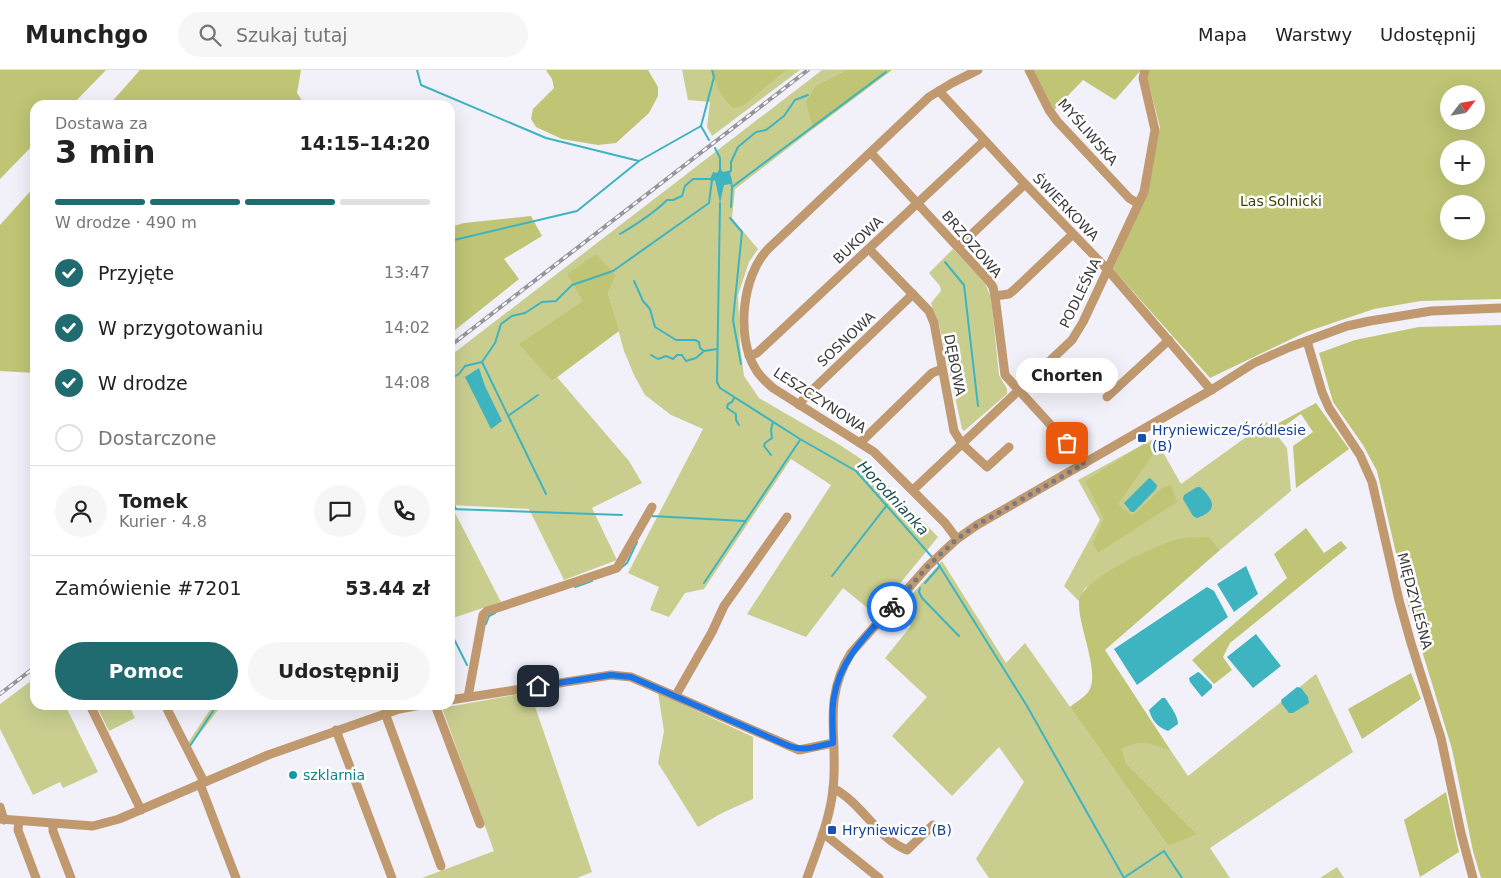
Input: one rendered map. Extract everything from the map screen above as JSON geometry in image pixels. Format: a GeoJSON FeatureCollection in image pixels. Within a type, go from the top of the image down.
{"type":"FeatureCollection","features":[{"type":"Feature","properties":{"kind":"street"},"geometry":{"type":"LineString","coordinates":[[939,90],[978,70]]}},
{"type":"Feature","properties":{"kind":"street","name":"MYŚLIWSKA"},"geometry":{"type":"LineString","coordinates":[[1029,70],[1049,110],[1057,121],[1129,198],[1138,203]]}},
{"type":"Feature","properties":{"kind":"street","name":"PODLEŚNA"},"geometry":{"type":"LineString","coordinates":[[913,490],[1072,340],[1083,322],[1144,192],[1155,130],[1144,74]]}},
{"type":"Feature","properties":{"kind":"street","name":"ŚWIERKOWA"},"geometry":{"type":"LineString","coordinates":[[939,90],[984,141],[1108,270],[1211,390]]}},
{"type":"Feature","properties":{"kind":"street","name":"LESZCZYNOWA"},"geometry":{"type":"LineString","coordinates":[[939,90],[929,97],[759,260],[747,287],[744,331],[749,356],[762,379],[799,405],[874,452],[945,523],[957,539]]}},
{"type":"Feature","properties":{"kind":"street","name":"BUKOWA"},"geometry":{"type":"LineString","coordinates":[[749,356],[757,352],[984,141]]}},
{"type":"Feature","properties":{"kind":"street","name":"BRZOZOWA"},"geometry":{"type":"LineString","coordinates":[[871,153],[989,281],[995,296],[1005,375],[1079,456],[1084,464]]}},
{"type":"Feature","properties":{"kind":"street"},"geometry":{"type":"LineString","coordinates":[[958,247],[1025,184]]}},
{"type":"Feature","properties":{"kind":"street"},"geometry":{"type":"LineString","coordinates":[[995,296],[1009,294],[1014,290],[1072,234]]}},
{"type":"Feature","properties":{"kind":"street","name":"DĘBOWA"},"geometry":{"type":"LineString","coordinates":[[869,249],[929,311],[934,323],[954,431],[962,444],[987,467],[1009,447]]}},
{"type":"Feature","properties":{"kind":"street","name":"SOSNOWA"},"geometry":{"type":"LineString","coordinates":[[799,405],[805,397],[913,294]]}},
{"type":"Feature","properties":{"kind":"street"},"geometry":{"type":"LineString","coordinates":[[807,878],[830,808],[833,788],[833,698],[837,680],[851,654],[928,566],[957,539],[977,525],[1211,390],[1254,363],[1347,326],[1398,315],[1451,309],[1501,308]]}},
{"type":"Feature","properties":{"kind":"street"},"geometry":{"type":"LineString","coordinates":[[1107,397],[1169,340]]}},
{"type":"Feature","properties":{"kind":"street","name":"MIĘDZYLEŚNA"},"geometry":{"type":"LineString","coordinates":[[1307,341],[1322,392],[1329,408],[1360,455],[1372,482],[1404,617],[1442,738],[1461,834],[1473,878]]}},
{"type":"Feature","properties":{"kind":"street"},"geometry":{"type":"LineString","coordinates":[[860,443],[932,373],[942,369]]}},
{"type":"Feature","properties":{"kind":"street"},"geometry":{"type":"LineString","coordinates":[[468,697],[483,615],[500,607],[617,568],[652,507]]}},
{"type":"Feature","properties":{"kind":"street"},"geometry":{"type":"LineString","coordinates":[[676,695],[712,632],[724,606],[787,517]]}},
{"type":"Feature","properties":{"kind":"street"},"geometry":{"type":"LineString","coordinates":[[455,699],[620,675],[631,677],[676,695],[800,750],[833,743]]}},
{"type":"Feature","properties":{"kind":"street"},"geometry":{"type":"LineString","coordinates":[[92,710],[141,810]]}},
{"type":"Feature","properties":{"kind":"street"},"geometry":{"type":"LineString","coordinates":[[168,710],[202,783],[236,878]]}},
{"type":"Feature","properties":{"kind":"street"},"geometry":{"type":"LineString","coordinates":[[0,807],[2,820],[93,826],[119,819],[268,755],[336,730],[399,710]]}},
{"type":"Feature","properties":{"kind":"street"},"geometry":{"type":"LineString","coordinates":[[437,710],[480,824]]}},
{"type":"Feature","properties":{"kind":"street"},"geometry":{"type":"LineString","coordinates":[[386,713],[441,866]]}},
{"type":"Feature","properties":{"kind":"street"},"geometry":{"type":"LineString","coordinates":[[336,730],[392,878]]}},
{"type":"Feature","properties":{"kind":"street"},"geometry":{"type":"LineString","coordinates":[[833,788],[844,794],[891,842],[907,850],[933,825]]}},
{"type":"Feature","properties":{"kind":"street"},"geometry":{"type":"LineString","coordinates":[[19,821],[18,830],[36,878]]}},
{"type":"Feature","properties":{"kind":"street"},"geometry":{"type":"LineString","coordinates":[[53,824],[53,831],[71,878]]}},
{"type":"Feature","properties":{"kind":"street"},"geometry":{"type":"LineString","coordinates":[[823,833],[879,878]]}},
{"type":"Feature","properties":{"kind":"green space"},"geometry":{"type":"Polygon","coordinates":[[[0,70],[106,70],[77,100],[30,100],[30,148],[0,179],[0,70]]]}},
{"type":"Feature","properties":{"kind":"green space"},"geometry":{"type":"Polygon","coordinates":[[[140,70],[301,70],[297,93],[302,100],[113,100],[140,70]]]}},
{"type":"Feature","properties":{"kind":"green space"},"geometry":{"type":"Polygon","coordinates":[[[546,70],[648,70],[658,87],[658,96],[649,113],[616,143],[598,145],[562,139],[536,127],[531,119],[533,109],[554,88],[552,79],[546,70]]]}},
{"type":"Feature","properties":{"kind":"green space"},"geometry":{"type":"Polygon","coordinates":[[[682,70],[800,70],[712,136],[707,127],[710,102],[688,100],[682,70]]]}},
{"type":"Feature","properties":{"kind":"green space"},"geometry":{"type":"Polygon","coordinates":[[[712,70],[786,70],[743,106],[733,108],[720,91],[712,70]]]}},
{"type":"Feature","properties":{"kind":"green space"},"geometry":{"type":"Polygon","coordinates":[[[822,70],[846,70],[816,85],[805,102],[813,129],[735,189],[732,218],[758,249],[749,262],[738,295],[740,346],[744,376],[759,398],[864,461],[938,537],[875,614],[843,588],[806,637],[747,614],[831,485],[791,459],[704,589],[685,593],[669,617],[650,610],[659,587],[628,573],[703,429],[671,415],[645,395],[624,351],[608,293],[616,276],[583,301],[553,381],[557,377],[629,461],[642,483],[592,508],[617,560],[564,580],[529,509],[455,505],[455,352],[822,70]]]}},
{"type":"Feature","properties":{"kind":"green space"},"geometry":{"type":"Polygon","coordinates":[[[846,70],[892,70],[813,129],[805,102],[816,85],[846,70]]]}},
{"type":"Feature","properties":{"kind":"green space"},"geometry":{"type":"Polygon","coordinates":[[[1034,70],[1141,70],[1115,100],[1083,80],[1054,110],[1034,70]]]}},
{"type":"Feature","properties":{"kind":"green space","name":"Las Solnicki"},"geometry":{"type":"Polygon","coordinates":[[[1145,70],[1501,70],[1501,299],[1421,301],[1374,309],[1306,332],[1210,378],[1113,269],[1147,194],[1160,127],[1145,70]]]}},
{"type":"Feature","properties":{"kind":"green space"},"geometry":{"type":"Polygon","coordinates":[[[30,192],[30,373],[0,371],[0,225],[30,192]]]}},
{"type":"Feature","properties":{"kind":"green space"},"geometry":{"type":"Polygon","coordinates":[[[531,216],[542,236],[504,259],[519,279],[455,330],[455,226],[531,216]]]}},
{"type":"Feature","properties":{"kind":"green space"},"geometry":{"type":"Polygon","coordinates":[[[953,249],[985,283],[991,298],[999,375],[1007,389],[1007,394],[964,431],[939,324],[931,303],[941,291],[940,286],[929,273],[953,249]]]}},
{"type":"Feature","properties":{"kind":"green space"},"geometry":{"type":"Polygon","coordinates":[[[596,254],[616,276],[608,293],[619,331],[552,381],[519,344],[583,301],[567,274],[596,254]]]}},
{"type":"Feature","properties":{"kind":"green space"},"geometry":{"type":"Polygon","coordinates":[[[1501,325],[1501,878],[1481,878],[1473,851],[1452,749],[1408,605],[1377,471],[1363,445],[1333,402],[1319,353],[1355,340],[1419,327],[1501,325]]]}},
{"type":"Feature","properties":{"kind":"green space"},"geometry":{"type":"Polygon","coordinates":[[[1316,403],[1349,449],[1296,488],[1293,446],[1313,432],[1301,414],[1280,429],[1275,425],[1316,403]]]}},
{"type":"Feature","properties":{"kind":"green space"},"geometry":{"type":"Polygon","coordinates":[[[1267,422],[1287,448],[1291,491],[1220,550],[1210,537],[1085,588],[1079,601],[1064,586],[1100,520],[1078,480],[1155,438],[1181,484],[1267,422]]]}},
{"type":"Feature","properties":{"kind":"green space"},"geometry":{"type":"Polygon","coordinates":[[[1147,442],[1154,453],[1118,504],[1132,516],[1162,488],[1171,485],[1177,502],[1098,553],[1093,543],[1104,519],[1085,481],[1147,442]]]}},
{"type":"Feature","properties":{"kind":"green space"},"geometry":{"type":"Polygon","coordinates":[[[455,513],[501,602],[455,617],[455,513]]]}},
{"type":"Feature","properties":{"kind":"green space"},"geometry":{"type":"Polygon","coordinates":[[[1306,528],[1324,553],[1341,541],[1347,548],[1230,643],[1223,657],[1232,670],[1214,684],[1192,660],[1287,578],[1274,554],[1306,528]]]}},
{"type":"Feature","properties":{"kind":"green space"},"geometry":{"type":"Polygon","coordinates":[[[1210,537],[1220,550],[1105,650],[1171,751],[1146,743],[1135,744],[1122,749],[1126,763],[1197,834],[1168,846],[1070,707],[1089,692],[1092,680],[1092,670],[1079,602],[1083,593],[1093,583],[1124,562],[1173,541],[1184,538],[1210,537]]]}},
{"type":"Feature","properties":{"kind":"green space"},"geometry":{"type":"Polygon","coordinates":[[[942,561],[1006,663],[1025,643],[1168,846],[1196,833],[1126,763],[1122,749],[1135,742],[1151,743],[1171,751],[1188,776],[1316,674],[1353,752],[1210,848],[1230,878],[989,878],[976,859],[1024,782],[999,747],[952,796],[892,736],[927,697],[885,658],[911,626],[897,611],[942,561]]]}},
{"type":"Feature","properties":{"kind":"green space"},"geometry":{"type":"Polygon","coordinates":[[[1411,673],[1421,699],[1362,739],[1348,709],[1411,673]]]}},
{"type":"Feature","properties":{"kind":"green space"},"geometry":{"type":"Polygon","coordinates":[[[30,682],[30,710],[67,710],[98,772],[63,788],[60,782],[33,795],[0,729],[0,704],[30,682]]]}},
{"type":"Feature","properties":{"kind":"green space"},"geometry":{"type":"Polygon","coordinates":[[[530,692],[592,872],[577,878],[422,878],[494,851],[443,710],[455,710],[455,706],[530,692]]]}},
{"type":"Feature","properties":{"kind":"green space"},"geometry":{"type":"Polygon","coordinates":[[[658,693],[753,737],[753,799],[722,813],[698,827],[658,763],[664,731],[658,693]]]}},
{"type":"Feature","properties":{"kind":"green space"},"geometry":{"type":"Polygon","coordinates":[[[98,710],[131,710],[135,718],[109,731],[98,710]]]}},
{"type":"Feature","properties":{"kind":"green space"},"geometry":{"type":"Polygon","coordinates":[[[210,710],[218,710],[190,746],[188,743],[210,710]]]}},
{"type":"Feature","properties":{"kind":"green space"},"geometry":{"type":"Polygon","coordinates":[[[1446,792],[1459,852],[1420,877],[1404,820],[1446,792]]]}},
{"type":"Feature","properties":{"kind":"green space"},"geometry":{"type":"Polygon","coordinates":[[[1337,867],[1344,878],[1320,878],[1337,867]]]}},
{"type":"Feature","properties":{"kind":"water"},"geometry":{"type":"Polygon","coordinates":[[[720,168],[723,172],[732,170],[730,174],[732,180],[731,184],[724,185],[720,203],[715,180],[711,182],[710,179],[713,172],[717,173],[720,168]]]}},
{"type":"Feature","properties":{"kind":"water"},"geometry":{"type":"Polygon","coordinates":[[[479,368],[485,386],[502,421],[491,429],[465,377],[479,368]]]}},
{"type":"Feature","properties":{"kind":"water"},"geometry":{"type":"Polygon","coordinates":[[[1150,478],[1157,485],[1156,489],[1134,512],[1131,512],[1124,503],[1150,478]]]}},
{"type":"Feature","properties":{"kind":"water"},"geometry":{"type":"Polygon","coordinates":[[[1200,487],[1209,496],[1212,504],[1209,512],[1197,518],[1193,516],[1183,499],[1184,495],[1200,487]]]}},
{"type":"Feature","properties":{"kind":"water"},"geometry":{"type":"Polygon","coordinates":[[[1246,566],[1258,594],[1234,612],[1217,584],[1246,566]]]}},
{"type":"Feature","properties":{"kind":"water"},"geometry":{"type":"Polygon","coordinates":[[[1207,587],[1214,591],[1228,617],[1137,685],[1114,649],[1207,587]]]}},
{"type":"Feature","properties":{"kind":"water"},"geometry":{"type":"Polygon","coordinates":[[[1256,634],[1281,666],[1253,688],[1227,657],[1256,634]]]}},
{"type":"Feature","properties":{"kind":"water"},"geometry":{"type":"Polygon","coordinates":[[[1198,672],[1212,685],[1212,688],[1202,697],[1189,678],[1198,672]]]}},
{"type":"Feature","properties":{"kind":"water"},"geometry":{"type":"Polygon","coordinates":[[[1297,687],[1301,688],[1308,697],[1309,703],[1293,713],[1289,713],[1281,700],[1297,687]]]}},
{"type":"Feature","properties":{"kind":"water"},"geometry":{"type":"Polygon","coordinates":[[[1162,698],[1165,698],[1178,721],[1178,724],[1168,731],[1156,723],[1149,710],[1162,698]]]}},
{"type":"Feature","properties":{"kind":"waterway"},"geometry":{"type":"LineString","coordinates":[[417,70],[421,85],[546,138],[639,161],[701,126]]}},
{"type":"Feature","properties":{"kind":"waterway","name":"Horodnianka"},"geometry":{"type":"LineString","coordinates":[[709,140],[701,126],[714,77],[712,70]]}},
{"type":"Feature","properties":{"kind":"waterway"},"geometry":{"type":"LineString","coordinates":[[732,187],[886,72]]}},
{"type":"Feature","properties":{"kind":"waterway"},"geometry":{"type":"LineString","coordinates":[[731,171],[731,162],[738,147],[756,132],[766,130],[784,116],[795,100],[808,95]]}},
{"type":"Feature","properties":{"kind":"waterway","name":"Horodnianka"},"geometry":{"type":"LineString","coordinates":[[715,148],[720,158],[720,170]]}},
{"type":"Feature","properties":{"kind":"waterway"},"geometry":{"type":"LineString","coordinates":[[455,240],[577,211],[639,161]]}},
{"type":"Feature","properties":{"kind":"waterway"},"geometry":{"type":"LineString","coordinates":[[620,234],[645,218],[667,200],[673,200],[682,196],[685,186],[693,179],[710,179]]}},
{"type":"Feature","properties":{"kind":"waterway"},"geometry":{"type":"LineString","coordinates":[[455,376],[465,366],[482,362],[495,343],[501,324],[512,316],[525,313],[542,302],[556,301],[572,285],[613,271],[709,203],[712,180]]}},
{"type":"Feature","properties":{"kind":"waterway"},"geometry":{"type":"LineString","coordinates":[[731,181],[731,207]]}},
{"type":"Feature","properties":{"kind":"waterway","name":"Horodnianka"},"geometry":{"type":"LineString","coordinates":[[720,203],[717,382],[720,388],[800,439],[856,471],[932,557]]}},
{"type":"Feature","properties":{"kind":"waterway"},"geometry":{"type":"LineString","coordinates":[[730,218],[742,232],[733,320],[741,364]]}},
{"type":"Feature","properties":{"kind":"waterway"},"geometry":{"type":"LineString","coordinates":[[945,262],[964,285],[978,406]]}},
{"type":"Feature","properties":{"kind":"waterway"},"geometry":{"type":"LineString","coordinates":[[634,281],[643,301],[650,309],[655,327],[676,340],[695,340],[699,342],[700,348],[704,351],[717,349]]}},
{"type":"Feature","properties":{"kind":"waterway"},"geometry":{"type":"LineString","coordinates":[[651,355],[658,359],[666,356],[673,359],[677,355],[682,355],[686,361],[696,358],[704,351]]}},
{"type":"Feature","properties":{"kind":"waterway"},"geometry":{"type":"LineString","coordinates":[[482,362],[546,494]]}},
{"type":"Feature","properties":{"kind":"waterway"},"geometry":{"type":"LineString","coordinates":[[508,416],[538,395]]}},
{"type":"Feature","properties":{"kind":"waterway"},"geometry":{"type":"LineString","coordinates":[[734,398],[727,408],[736,414],[736,420],[739,425]]}},
{"type":"Feature","properties":{"kind":"waterway"},"geometry":{"type":"LineString","coordinates":[[771,455],[764,446],[772,438],[773,422]]}},
{"type":"Feature","properties":{"kind":"waterway"},"geometry":{"type":"LineString","coordinates":[[704,583],[800,440]]}},
{"type":"Feature","properties":{"kind":"waterway"},"geometry":{"type":"LineString","coordinates":[[832,576],[887,505]]}},
{"type":"Feature","properties":{"kind":"waterway"},"geometry":{"type":"LineString","coordinates":[[455,509],[622,515]]}},
{"type":"Feature","properties":{"kind":"waterway"},"geometry":{"type":"LineString","coordinates":[[651,516],[745,521]]}},
{"type":"Feature","properties":{"kind":"waterway"},"geometry":{"type":"LineString","coordinates":[[621,568],[627,563],[637,542]]}},
{"type":"Feature","properties":{"kind":"waterway","name":"Horodnianka"},"geometry":{"type":"LineString","coordinates":[[937,562],[1027,706],[1124,878]]}},
{"type":"Feature","properties":{"kind":"waterway"},"geometry":{"type":"LineString","coordinates":[[925,583],[940,566]]}},
{"type":"Feature","properties":{"kind":"waterway"},"geometry":{"type":"LineString","coordinates":[[575,587],[592,581]]}},
{"type":"Feature","properties":{"kind":"waterway"},"geometry":{"type":"LineString","coordinates":[[920,588],[919,592],[922,598],[959,636]]}},
{"type":"Feature","properties":{"kind":"waterway"},"geometry":{"type":"LineString","coordinates":[[486,624],[489,616],[495,613]]}},
{"type":"Feature","properties":{"kind":"waterway"},"geometry":{"type":"LineString","coordinates":[[455,641],[467,665]]}},
{"type":"Feature","properties":{"kind":"waterway"},"geometry":{"type":"LineString","coordinates":[[190,746],[214,710]]}},
{"type":"Feature","properties":{"kind":"waterway"},"geometry":{"type":"LineString","coordinates":[[1125,877],[1164,851],[1182,878]]}},
{"type":"Feature","properties":{"kind":"railway"},"geometry":{"type":"LineString","coordinates":[[455,342],[808,70]]}},
{"type":"Feature","properties":{"kind":"railway"},"geometry":{"type":"LineString","coordinates":[[0,694],[30,671]]}},
{"type":"Feature","properties":{"kind":"way so far"},"geometry":{"type":"LineString","coordinates":[[892,607],[928,566],[957,539],[977,525],[1084,464],[1067,443]]}},
{"type":"Feature","properties":{"kind":"place","name":"Hryniewicze/Śródlesie (B)"},"geometry":{"type":"Point","coordinates":[1142,438]}},
{"type":"Feature","properties":{"kind":"place","name":"Chorten"},"geometry":{"type":"Point","coordinates":[1067,443]}},
{"type":"Feature","properties":{"kind":"place","name":"szklarnia"},"geometry":{"type":"Point","coordinates":[293,775]}},
{"type":"Feature","properties":{"kind":"place","name":"Hryniewicze (B)"},"geometry":{"type":"Point","coordinates":[832,830]}},
{"type":"Feature","properties":{"kind":"route"},"geometry":{"type":"LineString","coordinates":[[538,686],[611,675],[631,677],[676,695],[789,746],[800,750],[809,749],[833,743],[833,698],[837,680],[851,654],[892,607]]}}]}
